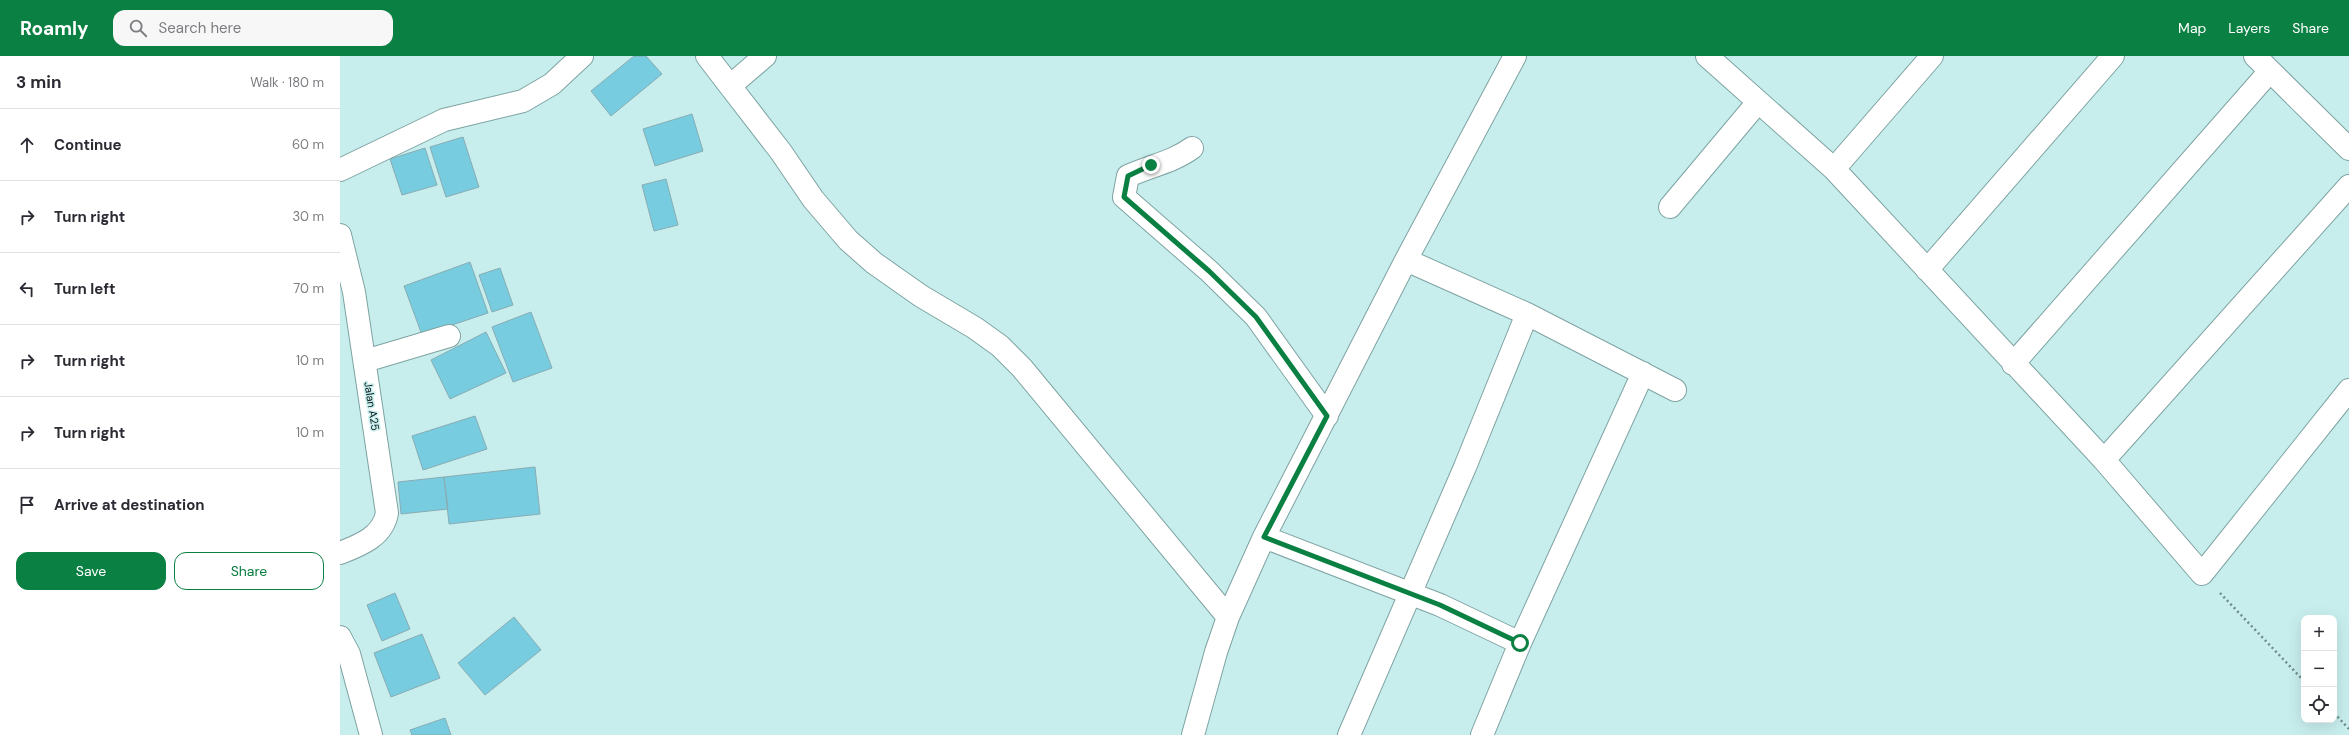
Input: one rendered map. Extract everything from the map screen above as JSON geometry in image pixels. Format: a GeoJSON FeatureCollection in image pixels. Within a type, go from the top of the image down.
{"type":"FeatureCollection","features":[{"type":"Feature","properties":{"kind":"main road"},"geometry":{"type":"LineString","coordinates":[[340,170],[444,120],[522,101],[552,84],[582,56]]}},
{"type":"Feature","properties":{"kind":"main road"},"geometry":{"type":"LineString","coordinates":[[707,56],[781,152],[813,199],[848,240],[874,263],[921,296],[975,328],[1000,346],[1022,368],[1228,617]]}},
{"type":"Feature","properties":{"kind":"main road"},"geometry":{"type":"LineString","coordinates":[[730,86],[765,56]]}},
{"type":"Feature","properties":{"kind":"main road"},"geometry":{"type":"LineString","coordinates":[[1193,735],[1216,652],[1228,617],[1264,537],[1406,260],[1515,56]]}},
{"type":"Feature","properties":{"kind":"main road"},"geometry":{"type":"LineString","coordinates":[[1707,56],[1834,169],[2013,364],[2104,460],[2202,574],[2349,390]]}},
{"type":"Feature","properties":{"kind":"main road"},"geometry":{"type":"LineString","coordinates":[[1834,169],[1932,56]]}},
{"type":"Feature","properties":{"kind":"main road"},"geometry":{"type":"LineString","coordinates":[[1927,270],[2113,56]]}},
{"type":"Feature","properties":{"kind":"main road"},"geometry":{"type":"LineString","coordinates":[[2013,364],[2262,64],[2349,149]]}},
{"type":"Feature","properties":{"kind":"main road"},"geometry":{"type":"LineString","coordinates":[[1670,207],[1758,102]]}},
{"type":"Feature","properties":{"kind":"main road"},"geometry":{"type":"LineString","coordinates":[[1192,148],[1178,158],[1151,165],[1128,176],[1124,197],[1209,271],[1256,317],[1327,416]]}},
{"type":"Feature","properties":{"kind":"main road"},"geometry":{"type":"LineString","coordinates":[[2104,460],[2349,186]]}},
{"type":"Feature","properties":{"kind":"main road","name":"Jalan A25"},"geometry":{"type":"LineString","coordinates":[[340,235],[354,292],[387,513],[385,524],[378,534],[340,552]]}},
{"type":"Feature","properties":{"kind":"main road"},"geometry":{"type":"LineString","coordinates":[[1406,260],[1527,314],[1675,390]]}},
{"type":"Feature","properties":{"kind":"main road"},"geometry":{"type":"LineString","coordinates":[[1349,735],[1409,593],[1465,467],[1527,314]]}},
{"type":"Feature","properties":{"kind":"main road"},"geometry":{"type":"LineString","coordinates":[[365,361],[449,336]]}},
{"type":"Feature","properties":{"kind":"main road"},"geometry":{"type":"LineString","coordinates":[[1482,735],[1520,643],[1643,373]]}},
{"type":"Feature","properties":{"kind":"main road"},"geometry":{"type":"LineString","coordinates":[[1264,537],[1440,605],[1520,643]]}},
{"type":"Feature","properties":{"kind":"main road"},"geometry":{"type":"LineString","coordinates":[[340,637],[349,654],[371,735]]}},
{"type":"Feature","properties":{"kind":"path"},"geometry":{"type":"LineString","coordinates":[[2202,574],[2301,678]]}},
{"type":"Feature","properties":{"kind":"path"},"geometry":{"type":"LineString","coordinates":[[2337,716],[2349,729]]}},
{"type":"Feature","properties":{"kind":"building"},"geometry":{"type":"Polygon","coordinates":[[[634,56],[646,56],[662,74],[611,116],[591,91],[634,56]]]}},
{"type":"Feature","properties":{"kind":"building"},"geometry":{"type":"Polygon","coordinates":[[[692,114],[703,151],[655,166],[643,129],[692,114]]]}},
{"type":"Feature","properties":{"kind":"building"},"geometry":{"type":"Polygon","coordinates":[[[463,137],[479,187],[446,197],[430,147],[463,137]]]}},
{"type":"Feature","properties":{"kind":"building"},"geometry":{"type":"Polygon","coordinates":[[[425,148],[437,185],[402,195],[390,159],[425,148]]]}},
{"type":"Feature","properties":{"kind":"building"},"geometry":{"type":"Polygon","coordinates":[[[666,179],[678,225],[654,231],[642,185],[666,179]]]}},
{"type":"Feature","properties":{"kind":"building"},"geometry":{"type":"Polygon","coordinates":[[[470,262],[488,313],[422,335],[404,286],[470,262]]]}},
{"type":"Feature","properties":{"kind":"building"},"geometry":{"type":"Polygon","coordinates":[[[500,268],[513,305],[492,312],[479,275],[500,268]]]}},
{"type":"Feature","properties":{"kind":"building"},"geometry":{"type":"Polygon","coordinates":[[[531,312],[552,368],[513,382],[492,327],[531,312]]]}},
{"type":"Feature","properties":{"kind":"building"},"geometry":{"type":"Polygon","coordinates":[[[486,332],[506,373],[450,399],[431,360],[486,332]]]}},
{"type":"Feature","properties":{"kind":"building"},"geometry":{"type":"Polygon","coordinates":[[[475,416],[487,449],[423,470],[412,436],[475,416]]]}},
{"type":"Feature","properties":{"kind":"building"},"geometry":{"type":"Polygon","coordinates":[[[535,467],[540,514],[449,524],[444,477],[535,467]]]}},
{"type":"Feature","properties":{"kind":"building"},"geometry":{"type":"Polygon","coordinates":[[[444,477],[448,509],[401,514],[398,482],[444,477]]]}},
{"type":"Feature","properties":{"kind":"building"},"geometry":{"type":"Polygon","coordinates":[[[395,593],[410,629],[382,641],[367,605],[395,593]]]}},
{"type":"Feature","properties":{"kind":"building"},"geometry":{"type":"Polygon","coordinates":[[[514,617],[541,650],[485,695],[458,663],[514,617]]]}},
{"type":"Feature","properties":{"kind":"building"},"geometry":{"type":"Polygon","coordinates":[[[422,634],[440,678],[391,697],[374,653],[422,634]]]}},
{"type":"Feature","properties":{"kind":"building"},"geometry":{"type":"Polygon","coordinates":[[[445,718],[451,735],[412,735],[410,730],[445,718]]]}},
{"type":"Feature","properties":{"kind":"route"},"geometry":{"type":"LineString","coordinates":[[1151,165],[1128,176],[1124,197],[1209,271],[1256,317],[1327,416],[1264,537],[1440,605],[1520,643]]}}]}
